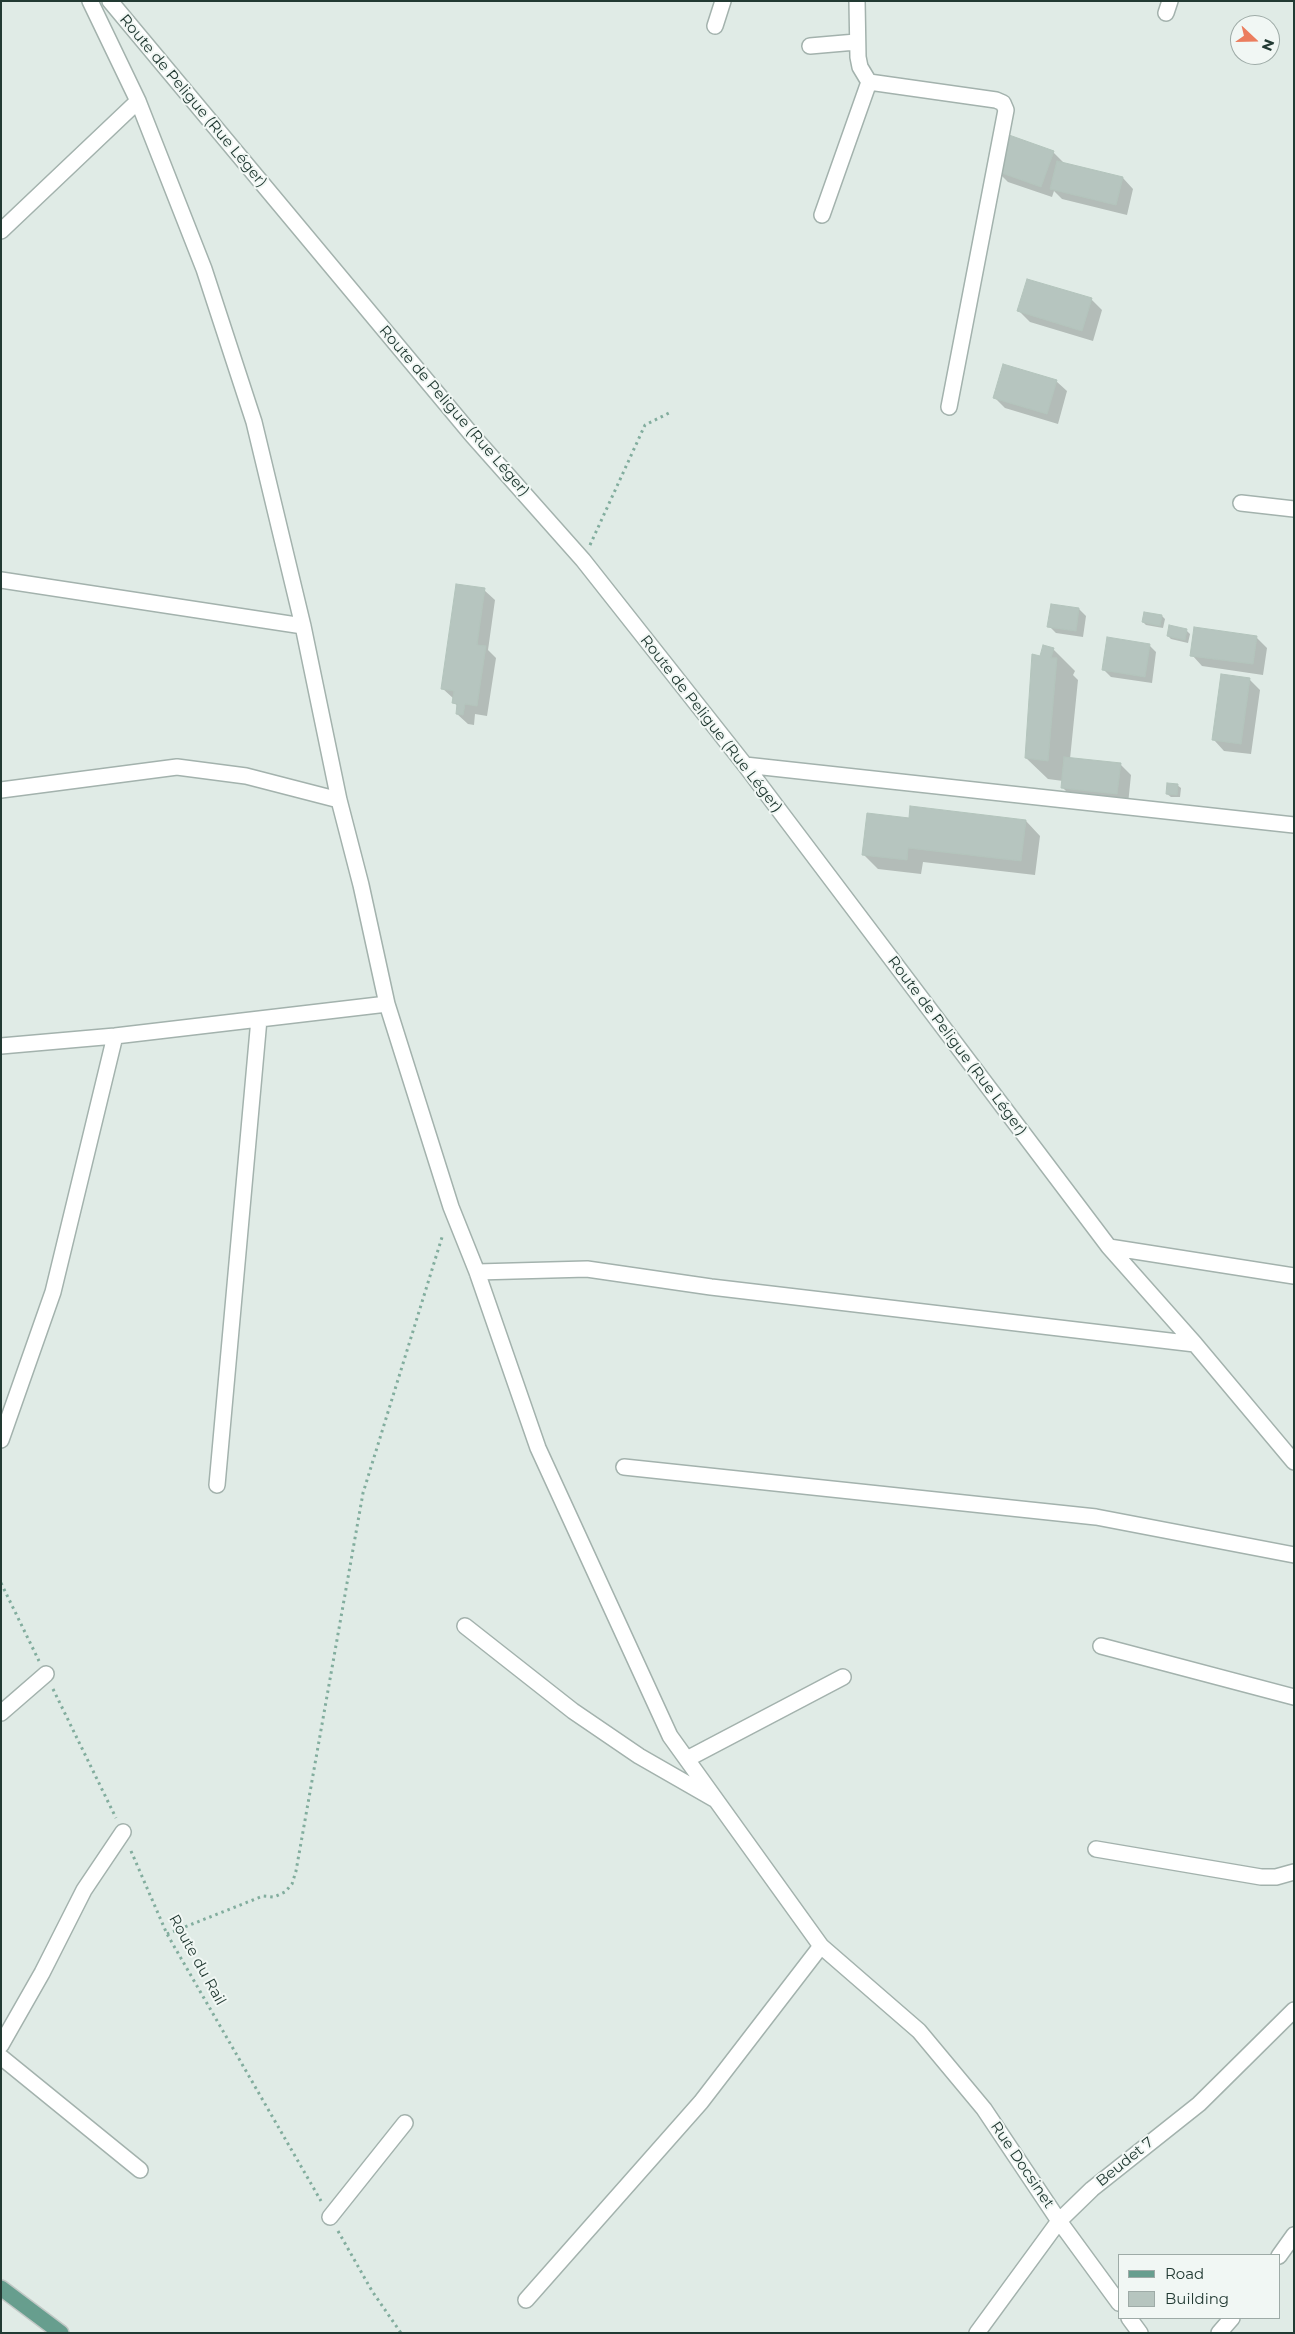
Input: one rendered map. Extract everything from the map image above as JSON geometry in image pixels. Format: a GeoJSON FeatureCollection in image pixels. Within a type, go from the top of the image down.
{"type":"FeatureCollection","features":[{"type":"Feature","properties":{"kind":"main road"},"geometry":{"type":"LineString","coordinates":[[1,2288],[61,2333]]}},
{"type":"Feature","properties":{"kind":"street","name":"Rue Docsinet"},"geometry":{"type":"LineString","coordinates":[[90,1],[138,101],[204,270],[254,422],[303,626],[339,800],[361,886],[387,1004],[451,1207],[538,1448],[670,1736],[719,1801],[821,1946],[919,2031],[984,2109],[1059,2221],[1118,2302]]}},
{"type":"Feature","properties":{"kind":"street","name":"Route de Peligue (Rue Léger)"},"geometry":{"type":"LineString","coordinates":[[110,1],[466,428],[583,560],[745,765],[1109,1247],[1195,1344],[1294,1462]]}},
{"type":"Feature","properties":{"kind":"street"},"geometry":{"type":"LineString","coordinates":[[714,26],[723,1]]}},
{"type":"Feature","properties":{"kind":"street"},"geometry":{"type":"LineString","coordinates":[[822,215],[868,82],[860,67],[856,42],[857,1]]}},
{"type":"Feature","properties":{"kind":"street"},"geometry":{"type":"LineString","coordinates":[[810,46],[856,42]]}},
{"type":"Feature","properties":{"kind":"street"},"geometry":{"type":"LineString","coordinates":[[868,82],[996,100],[1003,103],[1006,110],[949,407]]}},
{"type":"Feature","properties":{"kind":"street"},"geometry":{"type":"LineString","coordinates":[[1,231],[138,101]]}},
{"type":"Feature","properties":{"kind":"street"},"geometry":{"type":"LineString","coordinates":[[1241,503],[1294,509]]}},
{"type":"Feature","properties":{"kind":"street"},"geometry":{"type":"LineString","coordinates":[[1,580],[303,626]]}},
{"type":"Feature","properties":{"kind":"street"},"geometry":{"type":"LineString","coordinates":[[745,765],[1294,825]]}},
{"type":"Feature","properties":{"kind":"street"},"geometry":{"type":"LineString","coordinates":[[1,790],[177,767],[246,776],[339,800]]}},
{"type":"Feature","properties":{"kind":"street"},"geometry":{"type":"LineString","coordinates":[[1,1046],[115,1036],[387,1004]]}},
{"type":"Feature","properties":{"kind":"street"},"geometry":{"type":"LineString","coordinates":[[216,1485],[259,1019]]}},
{"type":"Feature","properties":{"kind":"street"},"geometry":{"type":"LineString","coordinates":[[1,1440],[53,1292],[115,1036]]}},
{"type":"Feature","properties":{"kind":"street"},"geometry":{"type":"LineString","coordinates":[[1109,1247],[1294,1276]]}},
{"type":"Feature","properties":{"kind":"street"},"geometry":{"type":"LineString","coordinates":[[476,1272],[587,1269],[711,1287],[1195,1344]]}},
{"type":"Feature","properties":{"kind":"street"},"geometry":{"type":"LineString","coordinates":[[624,1467],[1096,1517],[1294,1555]]}},
{"type":"Feature","properties":{"kind":"street"},"geometry":{"type":"LineString","coordinates":[[465,1626],[573,1711],[639,1756],[719,1801]]}},
{"type":"Feature","properties":{"kind":"street"},"geometry":{"type":"LineString","coordinates":[[1101,1646],[1294,1696]]}},
{"type":"Feature","properties":{"kind":"street"},"geometry":{"type":"LineString","coordinates":[[1,1713],[46,1674]]}},
{"type":"Feature","properties":{"kind":"street"},"geometry":{"type":"LineString","coordinates":[[687,1759],[843,1677]]}},
{"type":"Feature","properties":{"kind":"street"},"geometry":{"type":"LineString","coordinates":[[1,2045],[42,1974],[84,1890],[123,1832]]}},
{"type":"Feature","properties":{"kind":"street"},"geometry":{"type":"LineString","coordinates":[[1096,1848],[1261,1877],[1276,1877],[1294,1872]]}},
{"type":"Feature","properties":{"kind":"street"},"geometry":{"type":"LineString","coordinates":[[526,2300],[701,2102],[821,1946]]}},
{"type":"Feature","properties":{"kind":"street","name":"Beudet 7"},"geometry":{"type":"LineString","coordinates":[[976,2333],[1059,2221],[1092,2189],[1199,2104],[1294,2010]]}},
{"type":"Feature","properties":{"kind":"street"},"geometry":{"type":"LineString","coordinates":[[1,2057],[140,2170]]}},
{"type":"Feature","properties":{"kind":"street"},"geometry":{"type":"LineString","coordinates":[[330,2217],[405,2123]]}},
{"type":"Feature","properties":{"kind":"street"},"geometry":{"type":"LineString","coordinates":[[1280,2255],[1294,2235]]}},
{"type":"Feature","properties":{"kind":"street"},"geometry":{"type":"LineString","coordinates":[[1131,2319],[1140,2333]]}},
{"type":"Feature","properties":{"kind":"street"},"geometry":{"type":"LineString","coordinates":[[1219,2333],[1231,2319]]}},
{"type":"Feature","properties":{"kind":"path"},"geometry":{"type":"LineString","coordinates":[[583,560],[645,425],[669,412]]}},
{"type":"Feature","properties":{"kind":"path"},"geometry":{"type":"LineString","coordinates":[[167,1934],[263,1896],[274,1897],[285,1892],[292,1884],[296,1871],[363,1493],[451,1207]]}},
{"type":"Feature","properties":{"kind":"path","name":"Route du Rail"},"geometry":{"type":"LineString","coordinates":[[1,1583],[123,1832],[167,1934],[372,2291],[401,2333]]}},
{"type":"Feature","properties":{"kind":"building"},"geometry":{"type":"Polygon","coordinates":[[[1009,135],[1054,151],[1041,187],[996,171],[1009,135]]]}},
{"type":"Feature","properties":{"kind":"building"},"geometry":{"type":"Polygon","coordinates":[[[1057,161],[1123,177],[1116,205],[1050,189],[1057,161]]]}},
{"type":"Feature","properties":{"kind":"building"},"geometry":{"type":"Polygon","coordinates":[[[1027,279],[1092,298],[1082,331],[1017,311],[1027,279]]]}},
{"type":"Feature","properties":{"kind":"building"},"geometry":{"type":"Polygon","coordinates":[[[1003,364],[1057,380],[1047,414],[993,398],[1003,364]]]}},
{"type":"Feature","properties":{"kind":"building"},"geometry":{"type":"Polygon","coordinates":[[[456,584],[485,588],[477,645],[486,646],[477,706],[465,704],[463,715],[456,714],[457,704],[452,703],[454,691],[441,689],[456,584]]]}},
{"type":"Feature","properties":{"kind":"building"},"geometry":{"type":"Polygon","coordinates":[[[1051,604],[1079,608],[1076,631],[1047,627],[1051,604]]]}},
{"type":"Feature","properties":{"kind":"building"},"geometry":{"type":"Polygon","coordinates":[[[1144,612],[1162,615],[1160,626],[1142,622],[1144,612]]]}},
{"type":"Feature","properties":{"kind":"building"},"geometry":{"type":"Polygon","coordinates":[[[1169,625],[1187,629],[1185,640],[1167,636],[1169,625]]]}},
{"type":"Feature","properties":{"kind":"building"},"geometry":{"type":"Polygon","coordinates":[[[1194,627],[1257,636],[1253,664],[1190,656],[1194,627]]]}},
{"type":"Feature","properties":{"kind":"building"},"geometry":{"type":"Polygon","coordinates":[[[1107,637],[1150,644],[1145,677],[1102,670],[1107,637]]]}},
{"type":"Feature","properties":{"kind":"building"},"geometry":{"type":"Polygon","coordinates":[[[1043,645],[1054,648],[1051,658],[1057,658],[1048,761],[1025,758],[1032,654],[1040,656],[1043,645]]]}},
{"type":"Feature","properties":{"kind":"building"},"geometry":{"type":"Polygon","coordinates":[[[1221,674],[1250,678],[1241,744],[1212,740],[1221,674]]]}},
{"type":"Feature","properties":{"kind":"building"},"geometry":{"type":"Polygon","coordinates":[[[1064,757],[1121,763],[1117,794],[1061,788],[1064,757]]]}},
{"type":"Feature","properties":{"kind":"building"},"geometry":{"type":"Polygon","coordinates":[[[1167,783],[1178,784],[1177,795],[1166,794],[1167,783]]]}},
{"type":"Feature","properties":{"kind":"building"},"geometry":{"type":"Polygon","coordinates":[[[910,806],[1026,820],[1021,861],[908,848],[907,860],[862,855],[867,813],[909,818],[910,806]]]}}]}
